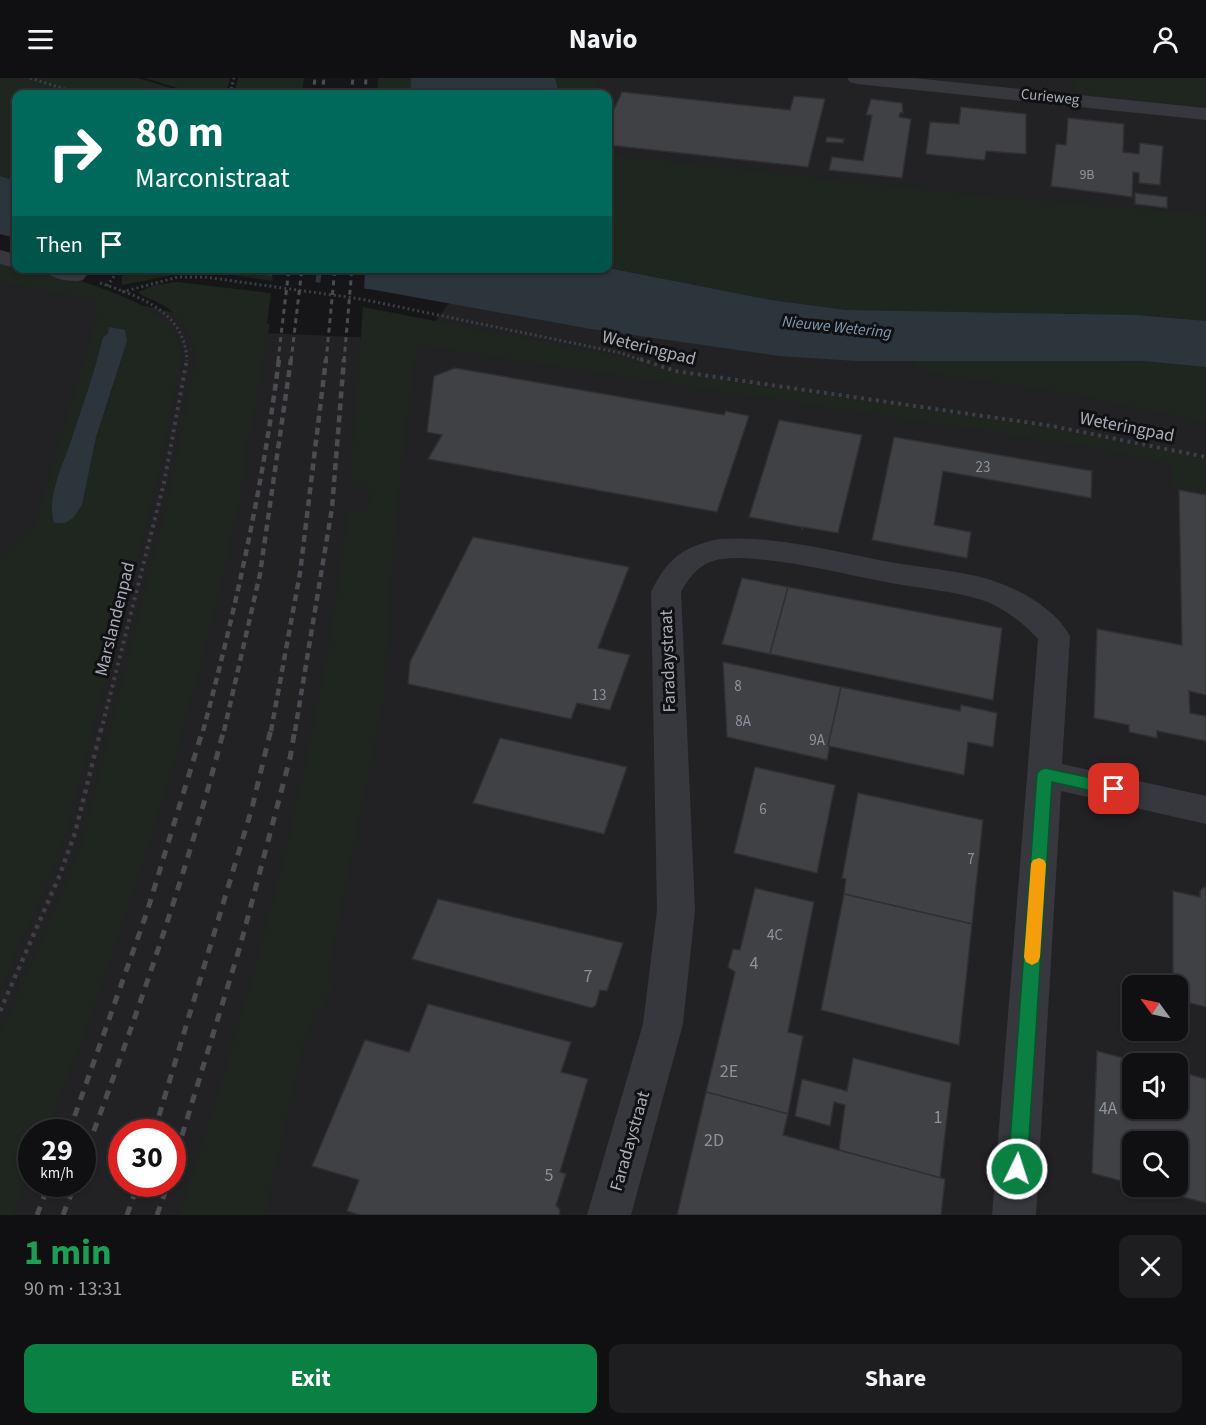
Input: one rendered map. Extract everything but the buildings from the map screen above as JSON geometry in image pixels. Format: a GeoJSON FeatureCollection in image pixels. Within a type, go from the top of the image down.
{"type":"FeatureCollection","features":[{"type":"Feature","properties":{"kind":"street","name":"Curieweg"},"geometry":{"type":"LineString","coordinates":[[857,78],[1206,114]]}},
{"type":"Feature","properties":{"kind":"street","name":"Faradaystraat"},"geometry":{"type":"LineString","coordinates":[[609,1215],[663,1024],[676,910],[666,592],[676,573],[692,558],[708,551],[723,549],[764,551],[981,588],[1007,597],[1041,620],[1054,636],[1045,774]]}},
{"type":"Feature","properties":{"kind":"street"},"geometry":{"type":"LineString","coordinates":[[1014,1215],[1045,774],[1206,810]]}},
{"type":"Feature","properties":{"kind":"path"},"geometry":{"type":"LineString","coordinates":[[30,78],[68,90]]}},
{"type":"Feature","properties":{"kind":"path"},"geometry":{"type":"LineString","coordinates":[[116,273],[107,286],[122,292]]}},
{"type":"Feature","properties":{"kind":"path","name":"Weteringpad"},"geometry":{"type":"LineString","coordinates":[[122,292],[177,277],[205,277],[341,296],[621,353],[675,371],[1042,425],[1206,457]]}},
{"type":"Feature","properties":{"kind":"path","name":"Marslandenpad"},"geometry":{"type":"LineString","coordinates":[[0,1011],[59,877],[75,833],[164,483],[187,364],[188,351],[185,338],[173,321],[155,307],[122,292]]}},
{"type":"Feature","properties":{"kind":"shaded area"},"geometry":{"type":"Polygon","coordinates":[[[0,78],[138,78],[178,90],[12,90],[12,180],[0,176],[0,78]]]}},
{"type":"Feature","properties":{"kind":"shaded area"},"geometry":{"type":"Polygon","coordinates":[[[145,78],[230,78],[227,90],[184,90],[145,78]]]}},
{"type":"Feature","properties":{"kind":"shaded area"},"geometry":{"type":"Polygon","coordinates":[[[238,78],[304,78],[302,90],[235,90],[238,78]]]}},
{"type":"Feature","properties":{"kind":"shaded area"},"geometry":{"type":"Polygon","coordinates":[[[378,78],[411,78],[410,90],[377,90],[378,78]]]}},
{"type":"Feature","properties":{"kind":"shaded area"},"geometry":{"type":"Polygon","coordinates":[[[547,78],[1206,78],[1206,1215],[0,1215],[0,273],[264,333],[421,340],[472,273],[612,273],[612,90],[552,90],[547,78]]]}},
{"type":"Feature","properties":{"kind":"shaded area"},"geometry":{"type":"Polygon","coordinates":[[[555,78],[596,78],[598,90],[558,90],[555,78]]]}},
{"type":"Feature","properties":{"kind":"shaded area"},"geometry":{"type":"Polygon","coordinates":[[[1073,78],[1206,78],[1206,107],[1074,93],[1073,78]]]}},
{"type":"Feature","properties":{"kind":"shaded area"},"geometry":{"type":"Polygon","coordinates":[[[612,155],[991,197],[1206,214],[1206,321],[1137,315],[846,310],[771,300],[612,269],[612,155]]]}},
{"type":"Feature","properties":{"kind":"shaded area"},"geometry":{"type":"Polygon","coordinates":[[[0,262],[12,264],[12,273],[51,273],[136,302],[165,321],[172,329],[180,347],[181,358],[157,481],[66,833],[48,881],[0,988],[0,556],[35,525],[98,314],[89,299],[0,281],[0,262]],[[108,334],[103,337],[55,490],[52,517],[80,511],[91,462],[128,336],[108,334]]]}},
{"type":"Feature","properties":{"kind":"shaded area"},"geometry":{"type":"Polygon","coordinates":[[[125,273],[184,273],[122,285],[125,273]]]}},
{"type":"Feature","properties":{"kind":"shaded area"},"geometry":{"type":"Polygon","coordinates":[[[220,273],[249,273],[274,277],[273,281],[220,273]]]}},
{"type":"Feature","properties":{"kind":"shaded area"},"geometry":{"type":"Polygon","coordinates":[[[177,282],[271,293],[267,324],[270,324],[268,333],[262,338],[265,343],[264,353],[243,464],[246,468],[228,553],[185,721],[135,887],[51,1119],[18,1119],[19,1197],[12,1215],[0,1215],[0,1035],[67,882],[82,842],[172,482],[195,361],[190,334],[181,320],[167,308],[138,292],[155,285],[177,282]]]}},
{"type":"Feature","properties":{"kind":"shaded area"},"geometry":{"type":"Polygon","coordinates":[[[363,307],[611,355],[669,372],[1050,428],[1206,459],[1206,492],[1172,486],[1172,464],[1089,447],[417,345],[405,431],[392,560],[384,697],[327,976],[337,977],[304,1041],[265,1215],[179,1215],[234,1042],[282,868],[320,691],[336,602],[348,512],[368,512],[370,486],[350,486],[363,307]]]}},
{"type":"Feature","properties":{"kind":"shaded area"},"geometry":{"type":"Polygon","coordinates":[[[912,360],[1096,361],[1206,367],[1206,422],[1073,394],[948,376],[921,370],[912,360]]]}},
{"type":"Feature","properties":{"kind":"water"},"geometry":{"type":"Polygon","coordinates":[[[411,78],[555,78],[558,90],[410,90],[411,78]]]}},
{"type":"Feature","properties":{"kind":"water"},"geometry":{"type":"Polygon","coordinates":[[[0,176],[12,180],[12,237],[0,234],[0,176]]]}},
{"type":"Feature","properties":{"kind":"water","name":"Nieuwe Wetering"},"geometry":{"type":"Polygon","coordinates":[[[612,269],[771,300],[846,310],[1136,315],[1206,321],[1206,367],[1143,361],[857,361],[779,356],[591,329],[375,290],[247,273],[612,273],[612,269]]]}},
{"type":"Feature","properties":{"kind":"water"},"geometry":{"type":"Polygon","coordinates":[[[109,327],[125,330],[127,341],[96,437],[82,505],[73,518],[65,523],[54,523],[52,502],[57,480],[89,388],[103,337],[108,334],[109,327]]]}},
{"type":"Feature","properties":{"kind":"pier"},"geometry":{"type":"Polygon","coordinates":[[[273,273],[316,273],[315,285],[272,279],[273,273]]]}},
{"type":"Feature","properties":{"kind":"pier"},"geometry":{"type":"Polygon","coordinates":[[[322,273],[365,273],[364,292],[320,286],[322,273]]]}},
{"type":"Feature","properties":{"kind":"railway"},"geometry":{"type":"LineString","coordinates":[[314,90],[315,78]]}},
{"type":"Feature","properties":{"kind":"railway"},"geometry":{"type":"LineString","coordinates":[[322,90],[324,78]]}},
{"type":"Feature","properties":{"kind":"railway"},"geometry":{"type":"LineString","coordinates":[[352,90],[353,78]]}},
{"type":"Feature","properties":{"kind":"railway"},"geometry":{"type":"LineString","coordinates":[[365,90],[366,78]]}},
{"type":"Feature","properties":{"kind":"railway"},"geometry":{"type":"LineString","coordinates":[[278,361],[288,273]]}},
{"type":"Feature","properties":{"kind":"railway"},"geometry":{"type":"LineString","coordinates":[[291,361],[301,273]]}},
{"type":"Feature","properties":{"kind":"railway"},"geometry":{"type":"LineString","coordinates":[[326,361],[335,273]]}},
{"type":"Feature","properties":{"kind":"railway"},"geometry":{"type":"LineString","coordinates":[[344,361],[352,273]]}},
{"type":"Feature","properties":{"kind":"railway"},"geometry":{"type":"LineString","coordinates":[[203,731],[227,639],[247,546],[265,453],[279,359]]}},
{"type":"Feature","properties":{"kind":"railway"},"geometry":{"type":"LineString","coordinates":[[224,731],[260,574],[291,359]]}},
{"type":"Feature","properties":{"kind":"railway"},"geometry":{"type":"LineString","coordinates":[[271,731],[300,573],[326,359]]}},
{"type":"Feature","properties":{"kind":"railway"},"geometry":{"type":"LineString","coordinates":[[295,731],[332,508],[344,359]]}},
{"type":"Feature","properties":{"kind":"railway"},"geometry":{"type":"LineString","coordinates":[[74,1119],[147,912],[203,729]]}},
{"type":"Feature","properties":{"kind":"railway"},"geometry":{"type":"LineString","coordinates":[[96,1125],[159,948],[224,729]]}},
{"type":"Feature","properties":{"kind":"railway"},"geometry":{"type":"LineString","coordinates":[[158,1119],[252,808],[271,729]]}},
{"type":"Feature","properties":{"kind":"railway"},"geometry":{"type":"LineString","coordinates":[[186,1122],[241,943],[290,758],[295,729]]}},
{"type":"Feature","properties":{"kind":"railway"},"geometry":{"type":"LineString","coordinates":[[37,1215],[44,1197]]}},
{"type":"Feature","properties":{"kind":"railway"},"geometry":{"type":"LineString","coordinates":[[63,1215],[70,1197]]}},
{"type":"Feature","properties":{"kind":"railway"},"geometry":{"type":"LineString","coordinates":[[127,1215],[133,1197]]}},
{"type":"Feature","properties":{"kind":"railway"},"geometry":{"type":"LineString","coordinates":[[157,1215],[163,1197]]}},
{"type":"Feature","properties":{"kind":"slow traffic"},"geometry":{"type":"LineString","coordinates":[[1032,957],[1039,864]]}},
{"type":"Feature","properties":{"kind":"route"},"geometry":{"type":"LineString","coordinates":[[1017,1169],[1045,774],[1114,789]]}}]}
